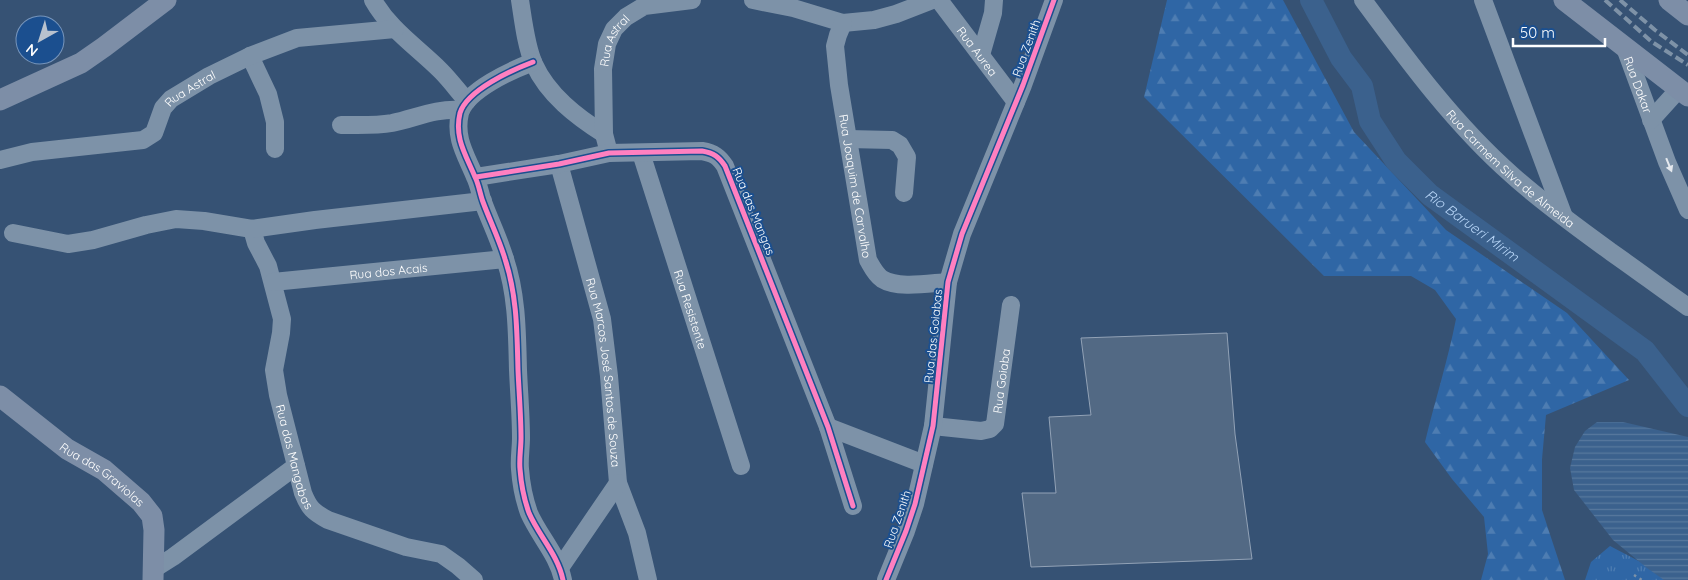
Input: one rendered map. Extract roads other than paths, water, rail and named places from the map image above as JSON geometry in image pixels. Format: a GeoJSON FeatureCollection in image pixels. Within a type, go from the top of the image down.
{"type":"FeatureCollection","features":[{"type":"Feature","properties":{"kind":"main road"},"geometry":{"type":"LineString","coordinates":[[0,100],[81,63],[104,48],[166,0]]}},
{"type":"Feature","properties":{"kind":"main road"},"geometry":{"type":"LineString","coordinates":[[1564,0],[1684,92]]}},
{"type":"Feature","properties":{"kind":"main road"},"geometry":{"type":"LineString","coordinates":[[1669,0],[1688,14]]}},
{"type":"Feature","properties":{"kind":"main road"},"geometry":{"type":"LineString","coordinates":[[1674,0],[1688,7]]}},
{"type":"Feature","properties":{"kind":"main road","name":"Rua das Graviolas"},"geometry":{"type":"LineString","coordinates":[[0,396],[67,449],[104,470],[141,502],[152,516],[153,574]]}},
{"type":"Feature","properties":{"kind":"street"},"geometry":{"type":"LineString","coordinates":[[373,0],[381,14],[395,29],[441,71],[464,106]]}},
{"type":"Feature","properties":{"kind":"street"},"geometry":{"type":"LineString","coordinates":[[520,0],[533,62],[541,77],[564,104],[582,120],[604,134]]}},
{"type":"Feature","properties":{"kind":"street","name":"Rua Astral"},"geometry":{"type":"LineString","coordinates":[[609,153],[604,134],[603,69],[607,44],[614,29],[626,16],[644,6],[692,0]]}},
{"type":"Feature","properties":{"kind":"street"},"geometry":{"type":"LineString","coordinates":[[753,0],[793,8],[844,23],[874,20],[932,0]]}},
{"type":"Feature","properties":{"kind":"street","name":"Rua Aurea"},"geometry":{"type":"LineString","coordinates":[[939,0],[1016,102]]}},
{"type":"Feature","properties":{"kind":"street"},"geometry":{"type":"LineString","coordinates":[[981,55],[993,13],[994,0]]}},
{"type":"Feature","properties":{"kind":"street","name":"Rua Zenith"},"geometry":{"type":"LineString","coordinates":[[1016,102],[1054,0]]}},
{"type":"Feature","properties":{"kind":"street","name":"Rua Carmem Silva de Almeida"},"geometry":{"type":"LineString","coordinates":[[1362,0],[1422,78],[1479,143],[1512,175],[1564,218],[1685,303]]}},
{"type":"Feature","properties":{"kind":"street"},"geometry":{"type":"LineString","coordinates":[[1483,0],[1564,218]]}},
{"type":"Feature","properties":{"kind":"street","name":"Rua Joaquim de Carvalho"},"geometry":{"type":"LineString","coordinates":[[844,23],[835,46],[839,85],[868,260],[874,271],[882,279],[893,283],[948,282]]}},
{"type":"Feature","properties":{"kind":"street","name":"Rua Astral"},"geometry":{"type":"LineString","coordinates":[[0,160],[32,152],[130,143],[149,138],[154,133],[163,108],[171,99],[209,76],[250,56],[297,38],[395,29]]}},
{"type":"Feature","properties":{"kind":"street","name":"Rua Dakar"},"geometry":{"type":"LineString","coordinates":[[1625,48],[1688,210]]}},
{"type":"Feature","properties":{"kind":"street"},"geometry":{"type":"LineString","coordinates":[[250,56],[268,94],[275,122],[275,149]]}},
{"type":"Feature","properties":{"kind":"street"},"geometry":{"type":"LineString","coordinates":[[533,62],[512,70],[485,86],[464,106],[458,123],[459,136],[465,156],[476,178],[512,284],[516,307],[521,440],[520,466],[524,494],[530,514],[561,574]]}},
{"type":"Feature","properties":{"kind":"street","name":"Rua Dakar"},"geometry":{"type":"LineString","coordinates":[[1652,120],[1684,92]]}},
{"type":"Feature","properties":{"kind":"street","name":"Rua das Goiabas"},"geometry":{"type":"LineString","coordinates":[[924,464],[933,426],[948,282],[962,234],[1016,102]]}},
{"type":"Feature","properties":{"kind":"street"},"geometry":{"type":"LineString","coordinates":[[341,125],[374,126],[393,123],[441,109],[464,106]]}},
{"type":"Feature","properties":{"kind":"street"},"geometry":{"type":"LineString","coordinates":[[848,139],[892,140],[900,145],[907,156],[904,193]]}},
{"type":"Feature","properties":{"kind":"street","name":"Rua das Mangas"},"geometry":{"type":"LineString","coordinates":[[476,178],[559,164],[609,153],[702,151],[712,153],[720,158],[725,166],[828,427],[853,506]]}},
{"type":"Feature","properties":{"kind":"street","name":"Rua Resistente"},"geometry":{"type":"LineString","coordinates":[[641,153],[741,466]]}},
{"type":"Feature","properties":{"kind":"street","name":"Rua Marcos José Santos de Souza"},"geometry":{"type":"LineString","coordinates":[[559,164],[602,319],[618,483],[636,532],[648,580]]}},
{"type":"Feature","properties":{"kind":"street"},"geometry":{"type":"LineString","coordinates":[[13,233],[68,244],[93,240],[146,225],[176,219],[204,221],[252,229],[483,201]]}},
{"type":"Feature","properties":{"kind":"street","name":"Rua das Mangabas"},"geometry":{"type":"LineString","coordinates":[[252,229],[273,282],[282,319],[282,333],[274,370],[278,394],[307,505],[316,514],[328,520],[406,547],[440,554],[474,580]]}},
{"type":"Feature","properties":{"kind":"street","name":"Rua dos Acais"},"geometry":{"type":"LineString","coordinates":[[273,282],[505,259]]}},
{"type":"Feature","properties":{"kind":"street","name":"Rua Goiaba"},"geometry":{"type":"LineString","coordinates":[[933,426],[981,431],[990,429],[994,424],[1011,305]]}},
{"type":"Feature","properties":{"kind":"street"},"geometry":{"type":"LineString","coordinates":[[828,427],[924,464]]}},
{"type":"Feature","properties":{"kind":"street","name":"Rua Zenith"},"geometry":{"type":"LineString","coordinates":[[886,580],[906,531],[924,464]]}},
{"type":"Feature","properties":{"kind":"street"},"geometry":{"type":"LineString","coordinates":[[153,574],[296,466]]}},
{"type":"Feature","properties":{"kind":"street"},"geometry":{"type":"LineString","coordinates":[[561,574],[618,483]]}},
{"type":"Feature","properties":{"kind":"waterway","name":"Rio Barueri Mirim"},"geometry":{"type":"LineString","coordinates":[[1311,0],[1341,58],[1362,86],[1370,121],[1396,161],[1430,195],[1645,351],[1688,406]]}},
{"type":"Feature","properties":{"kind":"railway"},"geometry":{"type":"LineString","coordinates":[[1605,0],[1652,42],[1688,65]]}},
{"type":"Feature","properties":{"kind":"railway"},"geometry":{"type":"LineString","coordinates":[[1620,0],[1688,55]]}}]}
